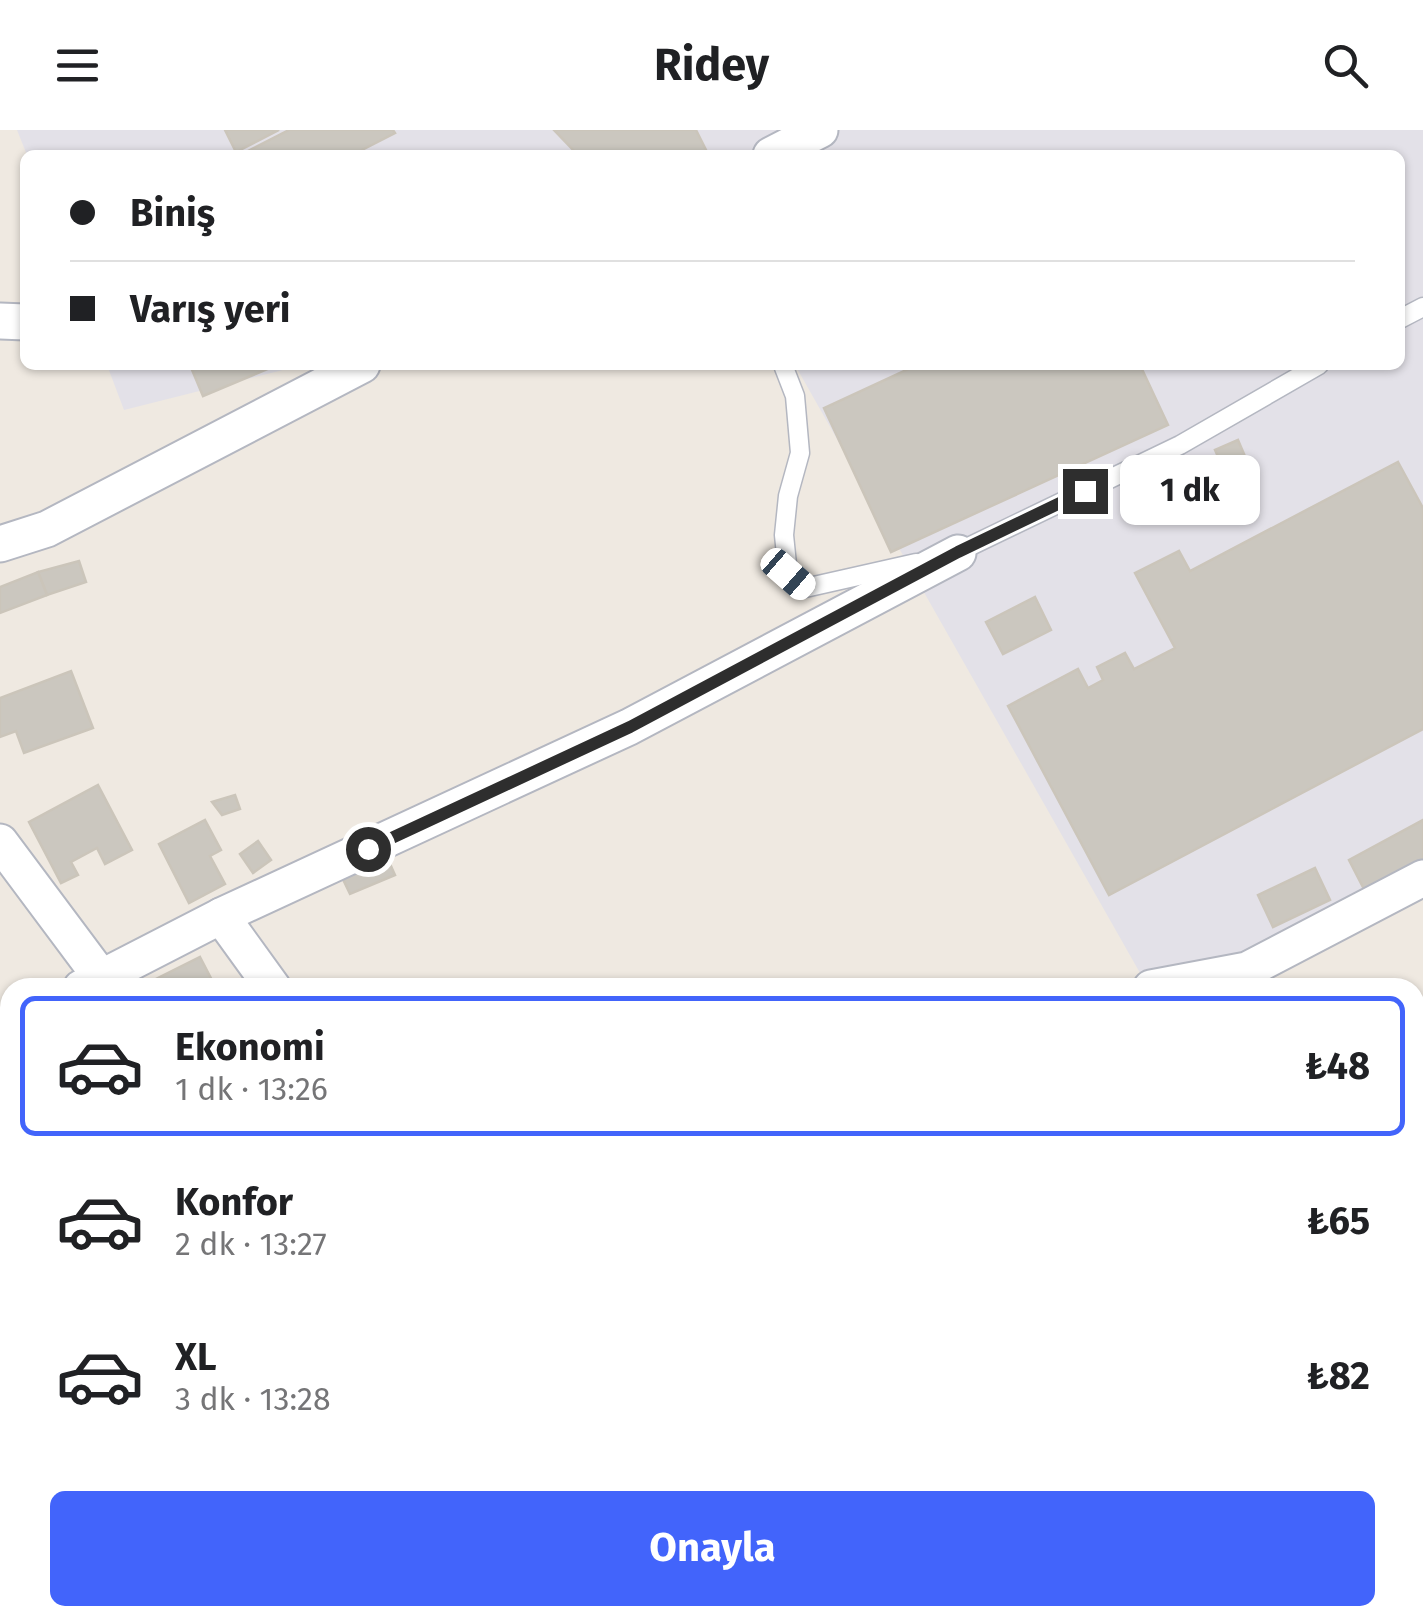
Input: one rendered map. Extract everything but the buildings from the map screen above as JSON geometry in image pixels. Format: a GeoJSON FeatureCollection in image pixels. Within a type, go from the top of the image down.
{"type":"FeatureCollection","features":[{"type":"Feature","properties":{"kind":"street"},"geometry":{"type":"LineString","coordinates":[[781,150],[820,130]]}},
{"type":"Feature","properties":{"kind":"street"},"geometry":{"type":"LineString","coordinates":[[0,544],[47,529],[352,370]]}},
{"type":"Feature","properties":{"kind":"street"},"geometry":{"type":"LineString","coordinates":[[107,978],[221,916],[630,727],[958,552]]}},
{"type":"Feature","properties":{"kind":"street"},"geometry":{"type":"LineString","coordinates":[[0,842],[95,978]]}},
{"type":"Feature","properties":{"kind":"street"},"geometry":{"type":"LineString","coordinates":[[1204,978],[1247,970],[1423,878]]}},
{"type":"Feature","properties":{"kind":"street"},"geometry":{"type":"LineString","coordinates":[[221,916],[267,978]]}},
{"type":"Feature","properties":{"kind":"lane"},"geometry":{"type":"LineString","coordinates":[[786,370],[795,396],[800,453],[788,496],[784,535],[788,574],[805,588],[958,552],[1180,445],[1310,370]]}},
{"type":"Feature","properties":{"kind":"shaded area"},"geometry":{"type":"Polygon","coordinates":[[[17,130],[1423,130],[1423,891],[1174,978],[1143,978],[798,370],[1405,370],[1405,150],[25,150],[17,130]]]}},
{"type":"Feature","properties":{"kind":"shaded area"},"geometry":{"type":"Polygon","coordinates":[[[109,370],[283,370],[124,410],[109,370]]]}},
{"type":"Feature","properties":{"kind":"route"},"geometry":{"type":"LineString","coordinates":[[368,849],[630,727],[958,552],[1085,491]]}}]}
